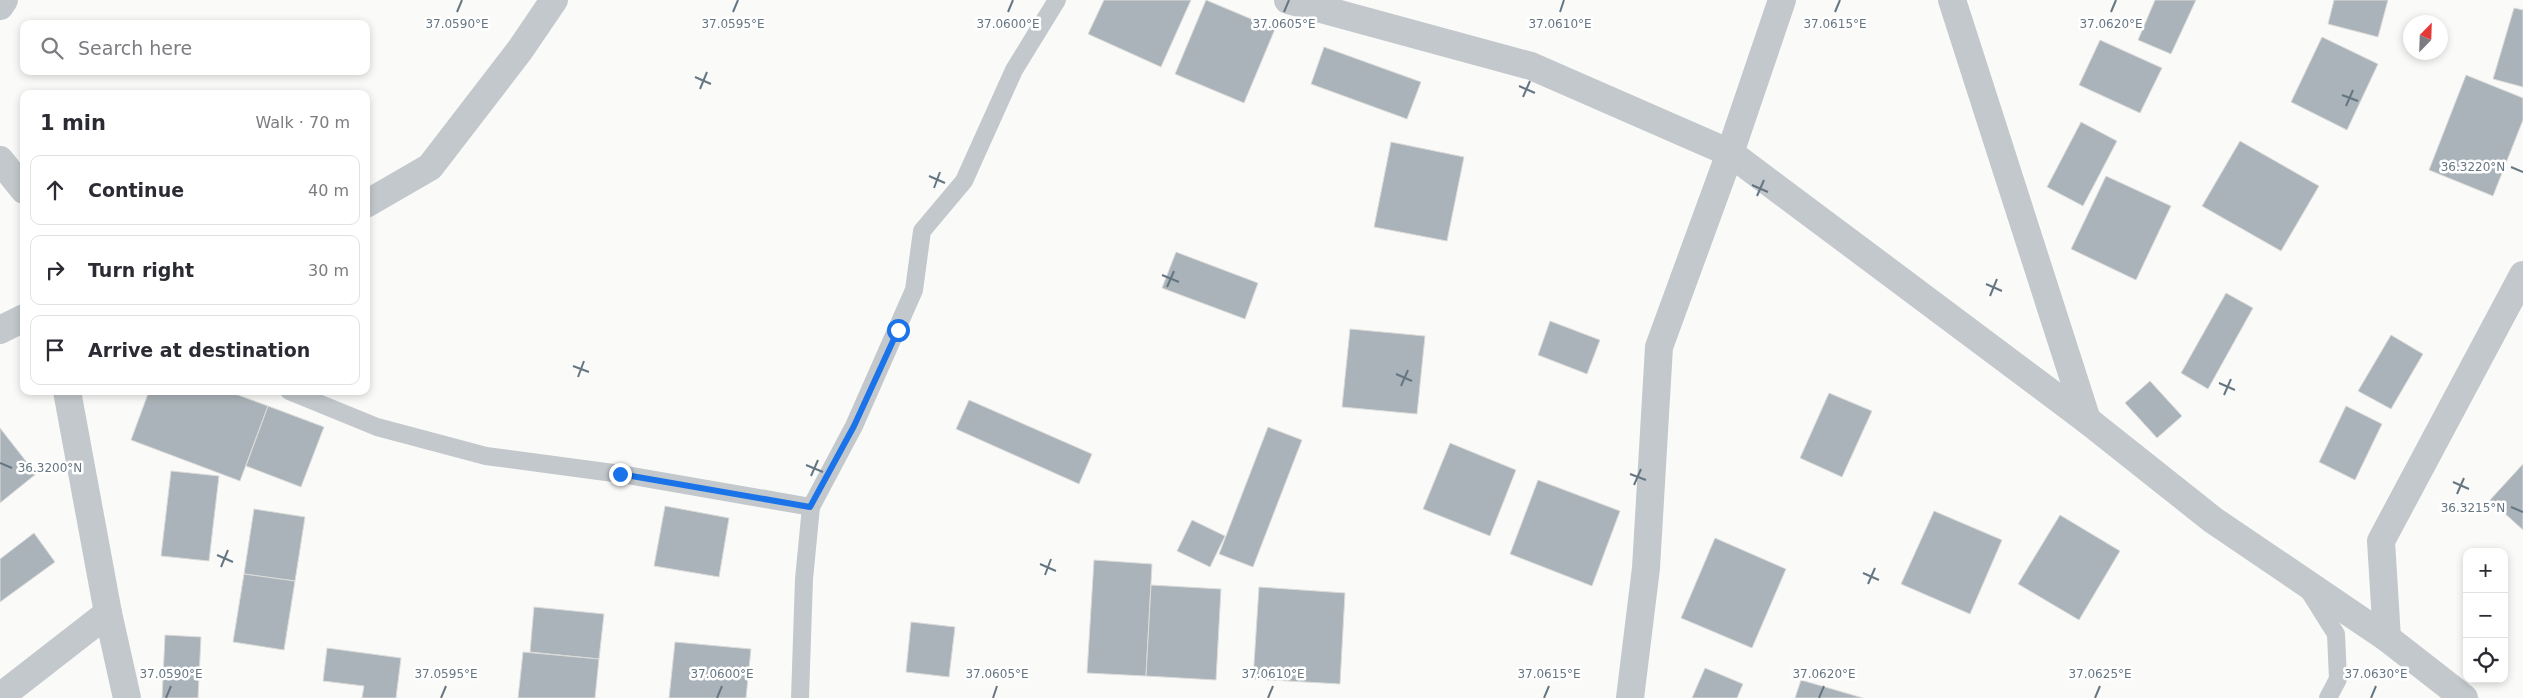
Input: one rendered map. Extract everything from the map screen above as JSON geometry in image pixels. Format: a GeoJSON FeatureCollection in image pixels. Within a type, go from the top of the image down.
{"type":"FeatureCollection","features":[{"type":"Feature","properties":{"kind":"street"},"geometry":{"type":"LineString","coordinates":[[0,6],[4,0]]}},
{"type":"Feature","properties":{"kind":"street"},"geometry":{"type":"LineString","coordinates":[[370,202],[430,167],[520,50],[554,0]]}},
{"type":"Feature","properties":{"kind":"street"},"geometry":{"type":"LineString","coordinates":[[1288,0],[1530,66],[1730,153],[2087,420],[2212,520],[2387,638],[2464,698]]}},
{"type":"Feature","properties":{"kind":"street"},"geometry":{"type":"LineString","coordinates":[[1630,698],[1646,568],[1659,347],[1730,153],[1782,0]]}},
{"type":"Feature","properties":{"kind":"street"},"geometry":{"type":"LineString","coordinates":[[1952,0],[2087,420]]}},
{"type":"Feature","properties":{"kind":"street"},"geometry":{"type":"LineString","coordinates":[[0,160],[20,185]]}},
{"type":"Feature","properties":{"kind":"street"},"geometry":{"type":"LineString","coordinates":[[2387,638],[2381,541],[2523,275]]}},
{"type":"Feature","properties":{"kind":"street"},"geometry":{"type":"LineString","coordinates":[[0,330],[20,320]]}},
{"type":"Feature","properties":{"kind":"street"},"geometry":{"type":"LineString","coordinates":[[68,395],[108,613],[127,698]]}},
{"type":"Feature","properties":{"kind":"street"},"geometry":{"type":"LineString","coordinates":[[0,698],[108,613]]}},
{"type":"Feature","properties":{"kind":"lane"},"geometry":{"type":"LineString","coordinates":[[800,698],[804,579],[810,507],[854,426],[914,290],[922,231],[964,181],[1014,70],[1057,0]]}},
{"type":"Feature","properties":{"kind":"lane"},"geometry":{"type":"LineString","coordinates":[[299,395],[377,427],[486,456],[620,474],[810,507]]}},
{"type":"Feature","properties":{"kind":"lane"},"geometry":{"type":"LineString","coordinates":[[2304,581],[2336,634],[2338,679],[2328,698]]}},
{"type":"Feature","properties":{"kind":"building"},"geometry":{"type":"Polygon","coordinates":[[[1104,0],[1191,0],[1161,67],[1088,34],[1104,0]]]}},
{"type":"Feature","properties":{"kind":"building"},"geometry":{"type":"Polygon","coordinates":[[[1206,0],[1275,29],[1244,103],[1175,74],[1206,0]]]}},
{"type":"Feature","properties":{"kind":"building"},"geometry":{"type":"Polygon","coordinates":[[[2155,0],[2196,0],[2171,54],[2138,40],[2155,0]]]}},
{"type":"Feature","properties":{"kind":"building"},"geometry":{"type":"Polygon","coordinates":[[[2334,0],[2388,0],[2378,37],[2328,24],[2334,0]]]}},
{"type":"Feature","properties":{"kind":"building"},"geometry":{"type":"Polygon","coordinates":[[[2514,8],[2523,10],[2523,87],[2493,79],[2514,8]]]}},
{"type":"Feature","properties":{"kind":"building"},"geometry":{"type":"Polygon","coordinates":[[[2322,37],[2378,64],[2347,130],[2291,102],[2322,37]]]}},
{"type":"Feature","properties":{"kind":"building"},"geometry":{"type":"Polygon","coordinates":[[[2100,40],[2162,68],[2140,113],[2079,85],[2100,40]]]}},
{"type":"Feature","properties":{"kind":"building"},"geometry":{"type":"Polygon","coordinates":[[[1324,47],[1421,82],[1407,119],[1311,84],[1324,47]]]}},
{"type":"Feature","properties":{"kind":"building"},"geometry":{"type":"Polygon","coordinates":[[[2466,75],[2523,98],[2523,120],[2493,196],[2429,170],[2466,75]]]}},
{"type":"Feature","properties":{"kind":"building"},"geometry":{"type":"Polygon","coordinates":[[[2081,122],[2117,141],[2083,206],[2047,187],[2081,122]]]}},
{"type":"Feature","properties":{"kind":"building"},"geometry":{"type":"Polygon","coordinates":[[[2240,141],[2319,186],[2281,251],[2202,206],[2240,141]]]}},
{"type":"Feature","properties":{"kind":"building"},"geometry":{"type":"Polygon","coordinates":[[[1391,142],[1464,157],[1447,241],[1374,227],[1391,142]]]}},
{"type":"Feature","properties":{"kind":"building"},"geometry":{"type":"Polygon","coordinates":[[[2106,176],[2171,206],[2136,280],[2071,249],[2106,176]]]}},
{"type":"Feature","properties":{"kind":"building"},"geometry":{"type":"Polygon","coordinates":[[[1176,252],[1258,283],[1245,319],[1162,288],[1176,252]]]}},
{"type":"Feature","properties":{"kind":"building"},"geometry":{"type":"Polygon","coordinates":[[[2226,293],[2253,308],[2208,389],[2181,373],[2226,293]]]}},
{"type":"Feature","properties":{"kind":"building"},"geometry":{"type":"Polygon","coordinates":[[[1550,321],[1600,340],[1587,374],[1538,355],[1550,321]]]}},
{"type":"Feature","properties":{"kind":"building"},"geometry":{"type":"Polygon","coordinates":[[[1350,329],[1425,336],[1417,414],[1342,407],[1350,329]]]}},
{"type":"Feature","properties":{"kind":"building"},"geometry":{"type":"Polygon","coordinates":[[[2391,335],[2423,354],[2391,409],[2358,391],[2391,335]]]}},
{"type":"Feature","properties":{"kind":"building"},"geometry":{"type":"Polygon","coordinates":[[[2150,381],[2182,416],[2157,438],[2125,403],[2150,381]]]}},
{"type":"Feature","properties":{"kind":"building"},"geometry":{"type":"Polygon","coordinates":[[[1829,393],[1872,411],[1842,477],[1800,458],[1829,393]]]}},
{"type":"Feature","properties":{"kind":"building"},"geometry":{"type":"Polygon","coordinates":[[[148,395],[238,395],[268,406],[240,481],[131,440],[148,395]]]}},
{"type":"Feature","properties":{"kind":"building"},"geometry":{"type":"Polygon","coordinates":[[[969,400],[1092,454],[1079,484],[956,429],[969,400]]]}},
{"type":"Feature","properties":{"kind":"building"},"geometry":{"type":"Polygon","coordinates":[[[268,406],[324,427],[301,487],[246,466],[268,406]]]}},
{"type":"Feature","properties":{"kind":"building"},"geometry":{"type":"Polygon","coordinates":[[[2346,406],[2382,424],[2355,480],[2319,462],[2346,406]]]}},
{"type":"Feature","properties":{"kind":"building"},"geometry":{"type":"Polygon","coordinates":[[[1268,427],[1302,440],[1253,567],[1219,554],[1268,427]]]}},
{"type":"Feature","properties":{"kind":"building"},"geometry":{"type":"Polygon","coordinates":[[[0,428],[36,474],[0,503],[0,428]]]}},
{"type":"Feature","properties":{"kind":"building"},"geometry":{"type":"Polygon","coordinates":[[[1450,443],[1516,470],[1490,536],[1423,509],[1450,443]]]}},
{"type":"Feature","properties":{"kind":"building"},"geometry":{"type":"Polygon","coordinates":[[[2523,464],[2523,530],[2490,500],[2523,464]]]}},
{"type":"Feature","properties":{"kind":"building"},"geometry":{"type":"Polygon","coordinates":[[[171,471],[219,476],[209,561],[161,556],[171,471]]]}},
{"type":"Feature","properties":{"kind":"building"},"geometry":{"type":"Polygon","coordinates":[[[1538,480],[1620,511],[1592,586],[1510,554],[1538,480]]]}},
{"type":"Feature","properties":{"kind":"building"},"geometry":{"type":"Polygon","coordinates":[[[665,506],[729,518],[719,577],[654,566],[665,506]]]}},
{"type":"Feature","properties":{"kind":"building"},"geometry":{"type":"Polygon","coordinates":[[[254,509],[305,517],[295,581],[244,574],[254,509]]]}},
{"type":"Feature","properties":{"kind":"building"},"geometry":{"type":"Polygon","coordinates":[[[1934,511],[2002,540],[1970,614],[1901,584],[1934,511]]]}},
{"type":"Feature","properties":{"kind":"building"},"geometry":{"type":"Polygon","coordinates":[[[2060,515],[2120,551],[2079,620],[2018,584],[2060,515]]]}},
{"type":"Feature","properties":{"kind":"building"},"geometry":{"type":"Polygon","coordinates":[[[1192,520],[1225,536],[1210,567],[1177,551],[1192,520]]]}},
{"type":"Feature","properties":{"kind":"building"},"geometry":{"type":"Polygon","coordinates":[[[34,533],[55,562],[0,602],[0,559],[34,533]]]}},
{"type":"Feature","properties":{"kind":"building"},"geometry":{"type":"Polygon","coordinates":[[[1715,538],[1786,569],[1752,648],[1681,618],[1715,538]]]}},
{"type":"Feature","properties":{"kind":"building"},"geometry":{"type":"Polygon","coordinates":[[[1094,560],[1152,564],[1146,676],[1087,673],[1094,560]]]}},
{"type":"Feature","properties":{"kind":"building"},"geometry":{"type":"Polygon","coordinates":[[[244,574],[295,581],[284,650],[233,642],[244,574]]]}},
{"type":"Feature","properties":{"kind":"building"},"geometry":{"type":"Polygon","coordinates":[[[1151,585],[1221,589],[1216,680],[1146,676],[1151,585]]]}},
{"type":"Feature","properties":{"kind":"building"},"geometry":{"type":"Polygon","coordinates":[[[1259,587],[1345,593],[1340,684],[1253,679],[1259,587]]]}},
{"type":"Feature","properties":{"kind":"building"},"geometry":{"type":"Polygon","coordinates":[[[534,607],[604,614],[599,659],[530,652],[534,607]]]}},
{"type":"Feature","properties":{"kind":"building"},"geometry":{"type":"Polygon","coordinates":[[[911,622],[955,627],[949,677],[906,672],[911,622]]]}},
{"type":"Feature","properties":{"kind":"building"},"geometry":{"type":"Polygon","coordinates":[[[165,635],[201,637],[198,698],[162,698],[165,635]]]}},
{"type":"Feature","properties":{"kind":"building"},"geometry":{"type":"Polygon","coordinates":[[[675,642],[751,649],[746,698],[669,698],[675,642]]]}},
{"type":"Feature","properties":{"kind":"building"},"geometry":{"type":"Polygon","coordinates":[[[327,648],[401,658],[396,698],[362,698],[364,686],[323,681],[327,648]]]}},
{"type":"Feature","properties":{"kind":"building"},"geometry":{"type":"Polygon","coordinates":[[[523,652],[599,659],[595,698],[518,698],[523,652]]]}},
{"type":"Feature","properties":{"kind":"building"},"geometry":{"type":"Polygon","coordinates":[[[1705,668],[1743,684],[1737,698],[1692,698],[1705,668]]]}},
{"type":"Feature","properties":{"kind":"building"},"geometry":{"type":"Polygon","coordinates":[[[1801,680],[1863,698],[1795,698],[1801,680]]]}},
{"type":"Feature","properties":{"kind":"route"},"geometry":{"type":"LineString","coordinates":[[620,474],[777,503],[810,507],[854,426],[898,330]]}}]}
